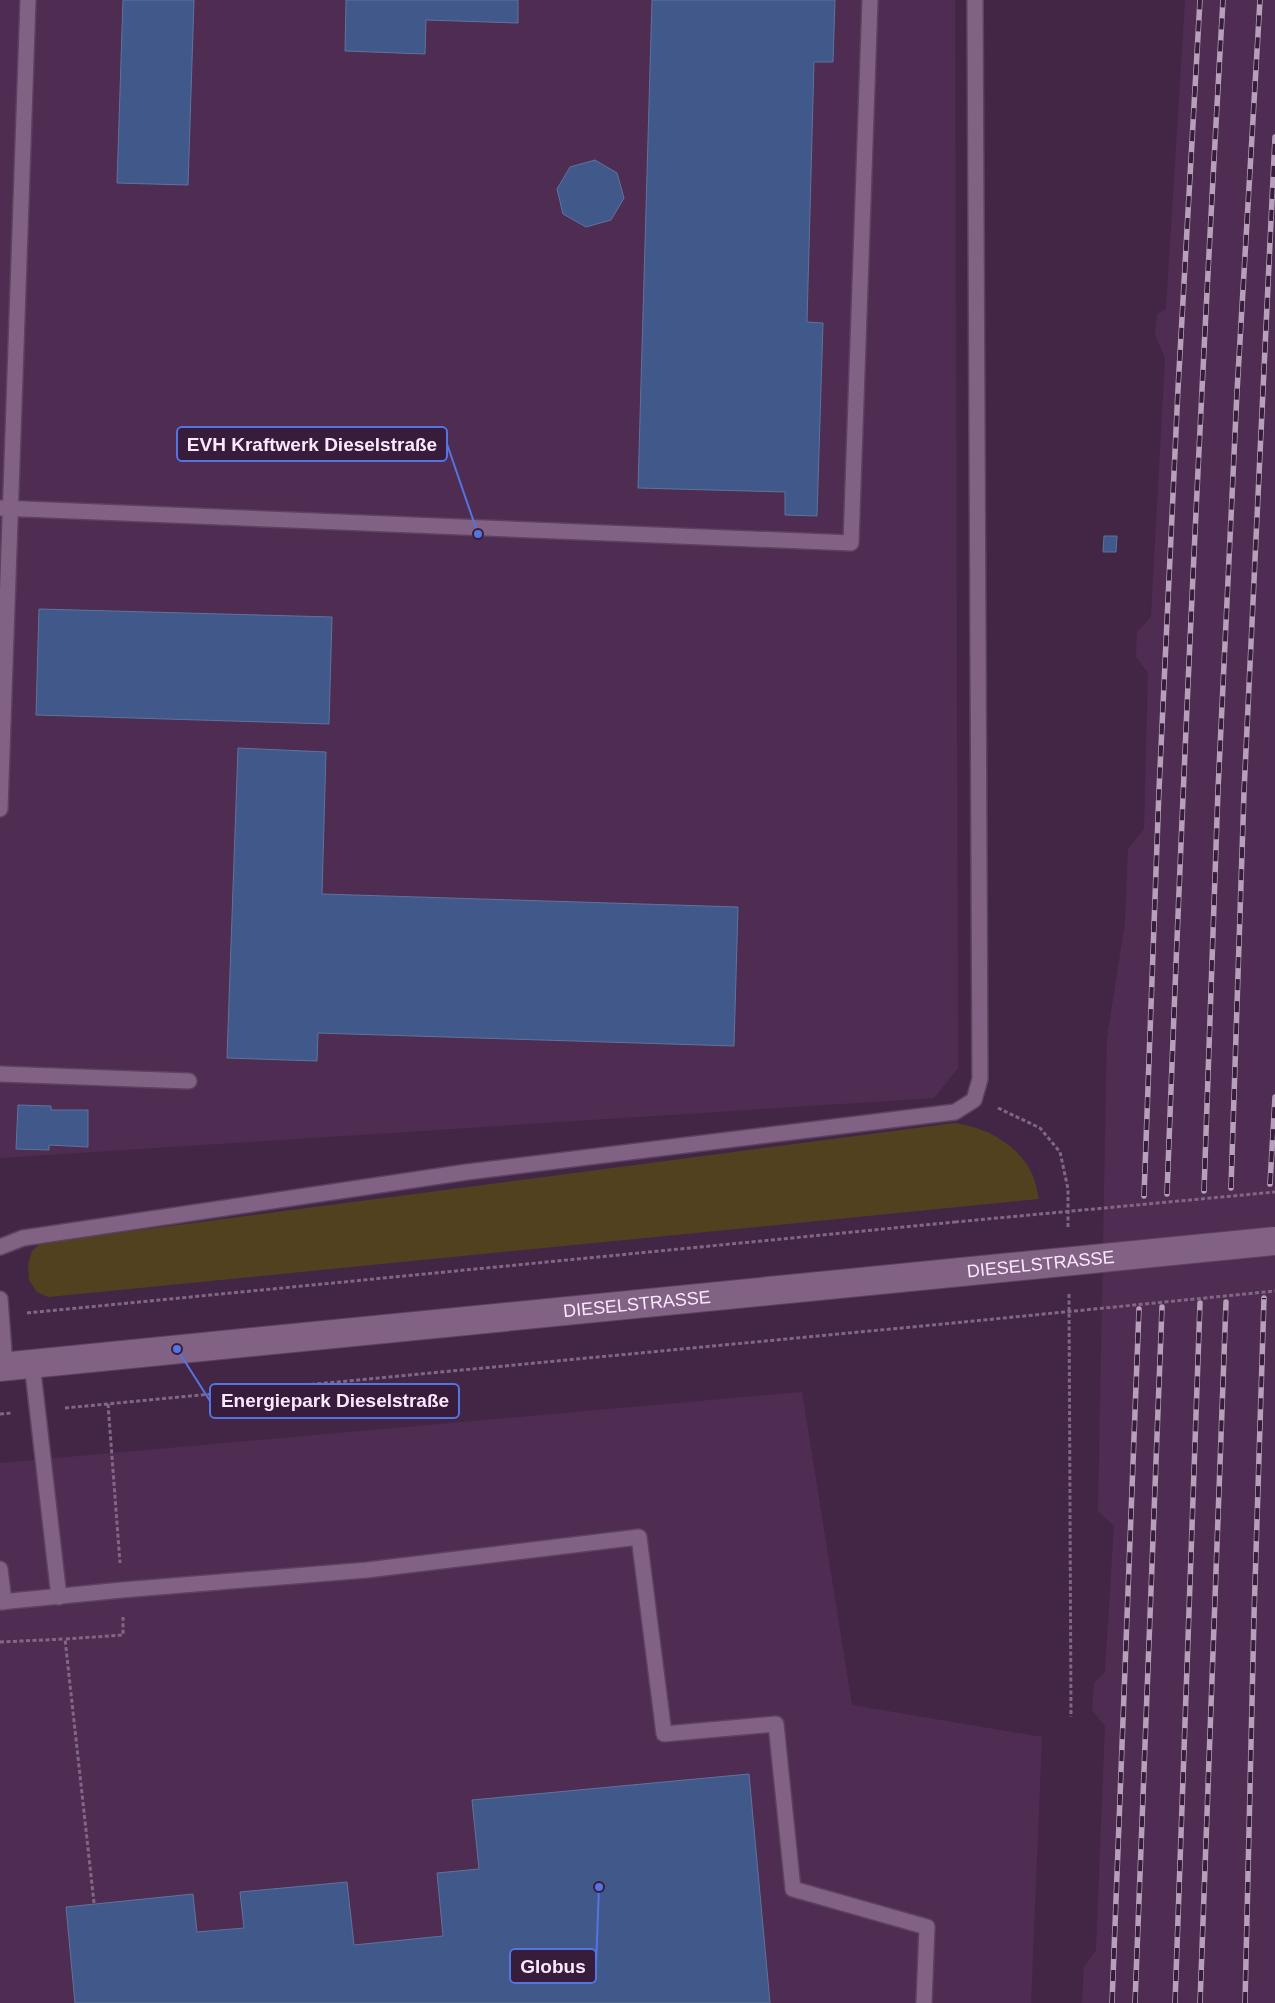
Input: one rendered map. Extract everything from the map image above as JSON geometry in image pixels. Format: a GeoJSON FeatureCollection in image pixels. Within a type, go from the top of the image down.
{"type":"FeatureCollection","features":[{"type":"Feature","properties":{"kind":"street","name":"DIESELSTRASSE"},"geometry":{"type":"LineString","coordinates":[[2,1366],[1275,1242]]}},
{"type":"Feature","properties":{"kind":"lane"},"geometry":{"type":"LineString","coordinates":[[0,809],[6,508],[28,0]]}},
{"type":"Feature","properties":{"kind":"lane"},"geometry":{"type":"LineString","coordinates":[[6,508],[851,543],[870,0]]}},
{"type":"Feature","properties":{"kind":"lane"},"geometry":{"type":"LineString","coordinates":[[0,1247],[23,1238],[457,1174],[954,1112],[974,1100],[980,1079],[975,0]]}},
{"type":"Feature","properties":{"kind":"lane"},"geometry":{"type":"LineString","coordinates":[[0,1074],[189,1081]]}},
{"type":"Feature","properties":{"kind":"lane"},"geometry":{"type":"LineString","coordinates":[[0,1299],[2,1366]]}},
{"type":"Feature","properties":{"kind":"lane"},"geometry":{"type":"LineString","coordinates":[[32,1363],[59,1597]]}},
{"type":"Feature","properties":{"kind":"lane"},"geometry":{"type":"LineString","coordinates":[[0,1569],[2,1602],[367,1570],[639,1537],[664,1734],[776,1724],[793,1889],[927,1927],[924,2003]]}},
{"type":"Feature","properties":{"kind":"path"},"geometry":{"type":"LineString","coordinates":[[974,1100],[1006,1111],[1040,1128],[1060,1152],[1068,1189],[1068,1229]]}},
{"type":"Feature","properties":{"kind":"path"},"geometry":{"type":"LineString","coordinates":[[1,1315],[1275,1192]]}},
{"type":"Feature","properties":{"kind":"path"},"geometry":{"type":"LineString","coordinates":[[1069,1289],[1071,1717]]}},
{"type":"Feature","properties":{"kind":"path"},"geometry":{"type":"LineString","coordinates":[[0,1414],[1275,1291]]}},
{"type":"Feature","properties":{"kind":"path"},"geometry":{"type":"LineString","coordinates":[[0,1642],[123,1635],[122,1590],[108,1404]]}},
{"type":"Feature","properties":{"kind":"path"},"geometry":{"type":"LineString","coordinates":[[65,1639],[94,1904]]}},
{"type":"Feature","properties":{"kind":"shaded area"},"geometry":{"type":"Polygon","coordinates":[[[0,0],[955,0],[958,1068],[934,1098],[0,1158],[0,0]]]}},
{"type":"Feature","properties":{"kind":"shaded area"},"geometry":{"type":"Polygon","coordinates":[[[1185,0],[1275,0],[1275,2003],[1082,2003],[1084,1967],[1096,1950],[1105,1726],[1092,1710],[1094,1683],[1105,1672],[1114,1526],[1098,1511],[1107,1038],[1125,923],[1128,849],[1144,829],[1148,673],[1136,657],[1137,632],[1151,617],[1165,358],[1155,335],[1157,314],[1166,309],[1185,0]]]}},
{"type":"Feature","properties":{"kind":"shaded area"},"geometry":{"type":"Polygon","coordinates":[[[955,1123],[979,1129],[1011,1146],[1027,1165],[1034,1179],[1039,1199],[48,1297],[37,1292],[29,1280],[28,1264],[32,1251],[41,1243],[955,1123]]]}},
{"type":"Feature","properties":{"kind":"shaded area"},"geometry":{"type":"Polygon","coordinates":[[[802,1392],[852,1705],[1042,1737],[1031,2003],[0,2003],[0,1463],[802,1392]]]}},
{"type":"Feature","properties":{"kind":"building"},"geometry":{"type":"Polygon","coordinates":[[[123,0],[194,0],[188,185],[117,183],[123,0]]]}},
{"type":"Feature","properties":{"kind":"building"},"geometry":{"type":"Polygon","coordinates":[[[346,0],[518,0],[518,23],[426,20],[425,54],[345,51],[346,0]]]}},
{"type":"Feature","properties":{"kind":"building"},"geometry":{"type":"Polygon","coordinates":[[[652,0],[835,0],[833,62],[814,62],[807,322],[823,323],[817,516],[785,515],[785,492],[638,488],[652,0]]]}},
{"type":"Feature","properties":{"kind":"building"},"geometry":{"type":"Polygon","coordinates":[[[595,160],[617,173],[624,198],[611,220],[586,227],[563,214],[557,189],[570,167],[595,160]]]}},
{"type":"Feature","properties":{"kind":"building"},"geometry":{"type":"Polygon","coordinates":[[[1104,536],[1117,536],[1116,552],[1103,552],[1104,536]]]}},
{"type":"Feature","properties":{"kind":"building"},"geometry":{"type":"Polygon","coordinates":[[[39,609],[332,617],[329,724],[36,715],[39,609]]]}},
{"type":"Feature","properties":{"kind":"building"},"geometry":{"type":"Polygon","coordinates":[[[238,748],[326,752],[322,894],[738,907],[734,1046],[318,1033],[317,1061],[227,1058],[238,748]]]}},
{"type":"Feature","properties":{"kind":"building"},"geometry":{"type":"Polygon","coordinates":[[[18,1105],[51,1106],[51,1110],[88,1110],[88,1147],[49,1145],[49,1150],[16,1149],[18,1105]]]}},
{"type":"Feature","properties":{"kind":"building"},"geometry":{"type":"Polygon","coordinates":[[[749,1774],[770,2003],[75,2003],[66,1907],[193,1894],[197,1932],[244,1928],[240,1892],[347,1882],[354,1945],[443,1936],[437,1873],[479,1869],[472,1800],[749,1774]]]}},
{"type":"Feature","properties":{"kind":"railway"},"geometry":{"type":"LineString","coordinates":[[1144,1196],[1159,790],[1178,389],[1200,0]]}},
{"type":"Feature","properties":{"kind":"railway"},"geometry":{"type":"LineString","coordinates":[[1167,1194],[1192,597],[1223,0]]}},
{"type":"Feature","properties":{"kind":"railway"},"geometry":{"type":"LineString","coordinates":[[1204,1191],[1218,790],[1237,392],[1260,0]]}},
{"type":"Feature","properties":{"kind":"railway"},"geometry":{"type":"LineString","coordinates":[[1231,1188],[1244,792],[1275,137]]}},
{"type":"Feature","properties":{"kind":"railway"},"geometry":{"type":"LineString","coordinates":[[1270,1184],[1275,1097]]}},
{"type":"Feature","properties":{"kind":"railway"},"geometry":{"type":"LineString","coordinates":[[1245,2003],[1264,1298]]}},
{"type":"Feature","properties":{"kind":"railway"},"geometry":{"type":"LineString","coordinates":[[1200,2003],[1226,1302]]}},
{"type":"Feature","properties":{"kind":"railway"},"geometry":{"type":"LineString","coordinates":[[1175,2003],[1200,1303]]}},
{"type":"Feature","properties":{"kind":"railway"},"geometry":{"type":"LineString","coordinates":[[1135,2003],[1162,1307]]}},
{"type":"Feature","properties":{"kind":"railway"},"geometry":{"type":"LineString","coordinates":[[1112,2003],[1139,1309]]}},
{"type":"Feature","properties":{"kind":"place","name":"EVH Kraftwerk Dieselstraße"},"geometry":{"type":"Point","coordinates":[478,534]}},
{"type":"Feature","properties":{"kind":"place","name":"Energiepark Dieselstraße"},"geometry":{"type":"Point","coordinates":[177,1349]}},
{"type":"Feature","properties":{"kind":"place","name":"Globus"},"geometry":{"type":"Point","coordinates":[599,1887]}}]}
